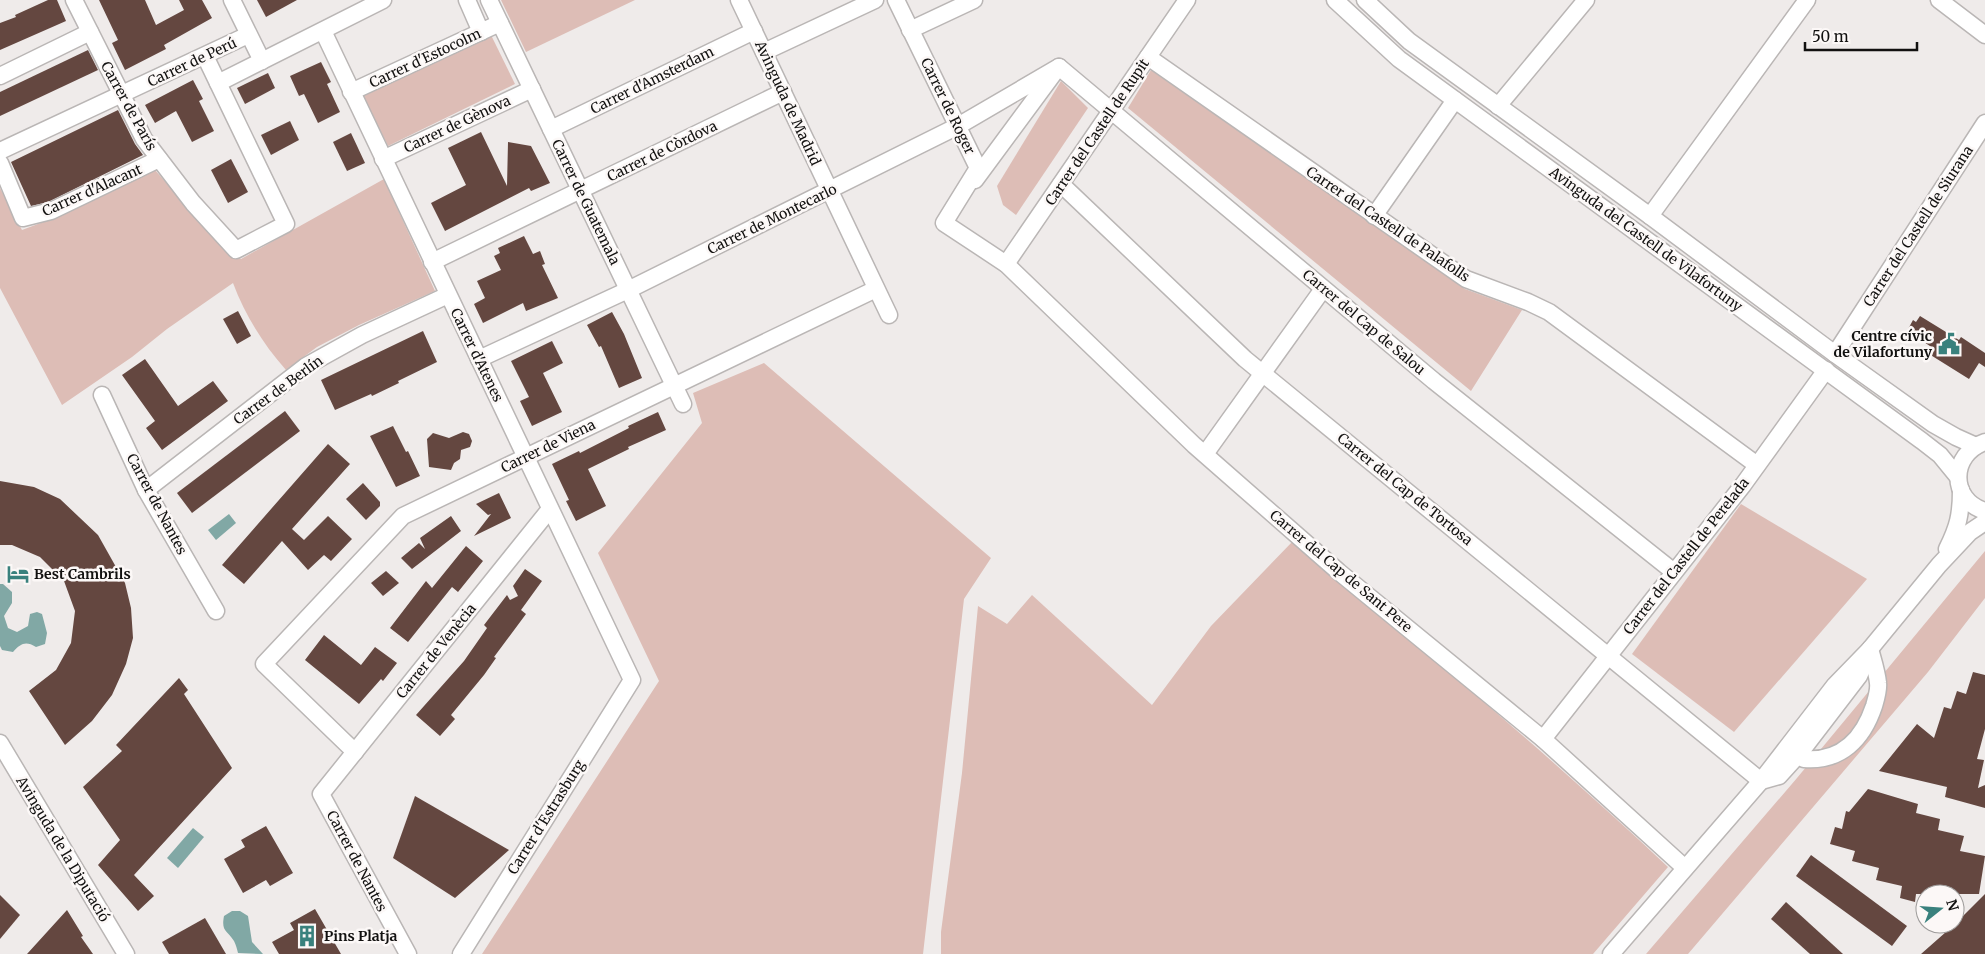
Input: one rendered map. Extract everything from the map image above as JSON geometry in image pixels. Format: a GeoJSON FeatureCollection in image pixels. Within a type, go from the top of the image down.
{"type":"FeatureCollection","features":[{"type":"Feature","properties":{"kind":"street","name":"Carrer de París"},"geometry":{"type":"LineString","coordinates":[[74,0],[144,139],[192,203],[236,250],[286,224],[218,83]]}},
{"type":"Feature","properties":{"kind":"street"},"geometry":{"type":"LineString","coordinates":[[232,0],[262,61]]}},
{"type":"Feature","properties":{"kind":"street"},"geometry":{"type":"LineString","coordinates":[[206,56],[218,83],[383,0]]}},
{"type":"Feature","properties":{"kind":"street"},"geometry":{"type":"LineString","coordinates":[[466,0],[481,32]]}},
{"type":"Feature","properties":{"kind":"street","name":"Carrer de Guatemala"},"geometry":{"type":"LineString","coordinates":[[489,0],[683,404]]}},
{"type":"Feature","properties":{"kind":"street","name":"Avinguda de Madrid"},"geometry":{"type":"LineString","coordinates":[[740,0],[889,315]]}},
{"type":"Feature","properties":{"kind":"street"},"geometry":{"type":"LineString","coordinates":[[764,52],[875,0]]}},
{"type":"Feature","properties":{"kind":"street","name":"Carrer de Roger"},"geometry":{"type":"LineString","coordinates":[[896,0],[978,168],[944,223]]}},
{"type":"Feature","properties":{"kind":"street"},"geometry":{"type":"LineString","coordinates":[[910,30],[974,0]]}},
{"type":"Feature","properties":{"kind":"street","name":"Carrer del Castell de Rupit"},"geometry":{"type":"LineString","coordinates":[[1006,264],[1187,0]]}},
{"type":"Feature","properties":{"kind":"street","name":"Avinguda del Castell de Vilafortuny"},"geometry":{"type":"LineString","coordinates":[[1335,0],[1399,59],[1940,455],[1970,502],[1985,511]]}},
{"type":"Feature","properties":{"kind":"street","name":"Avinguda del Castell de Vilafortuny"},"geometry":{"type":"LineString","coordinates":[[1366,0],[1408,40],[1650,216],[1835,354],[1933,424],[1956,437],[1981,444]]}},
{"type":"Feature","properties":{"kind":"street"},"geometry":{"type":"LineString","coordinates":[[1498,106],[1586,0]]}},
{"type":"Feature","properties":{"kind":"street"},"geometry":{"type":"LineString","coordinates":[[1650,216],[1807,0]]}},
{"type":"Feature","properties":{"kind":"street"},"geometry":{"type":"LineString","coordinates":[[1939,0],[1985,35]]}},
{"type":"Feature","properties":{"kind":"street","name":"Carrer d'Estocolm"},"geometry":{"type":"LineString","coordinates":[[351,92],[500,23]]}},
{"type":"Feature","properties":{"kind":"street","name":"Carrer d'Atenes"},"geometry":{"type":"LineString","coordinates":[[323,30],[383,160],[632,680]]}},
{"type":"Feature","properties":{"kind":"street","name":"Carrer d'Amsterdam"},"geometry":{"type":"LineString","coordinates":[[551,129],[754,31]]}},
{"type":"Feature","properties":{"kind":"street"},"geometry":{"type":"LineString","coordinates":[[0,76],[90,32]]}},
{"type":"Feature","properties":{"kind":"street","name":"Carrer de Perú"},"geometry":{"type":"LineString","coordinates":[[0,151],[248,35]]}},
{"type":"Feature","properties":{"kind":"street","name":"Carrer del Castell de Palafolls"},"geometry":{"type":"LineString","coordinates":[[1148,57],[1466,280],[1528,302],[1549,312],[1757,466]]}},
{"type":"Feature","properties":{"kind":"street"},"geometry":{"type":"LineString","coordinates":[[1006,264],[944,223],[1059,67]]}},
{"type":"Feature","properties":{"kind":"street","name":"Carrer de Montecarlo"},"geometry":{"type":"LineString","coordinates":[[479,359],[628,290],[958,126],[1059,67]]}},
{"type":"Feature","properties":{"kind":"street","name":"Carrer del Cap de Salou"},"geometry":{"type":"LineString","coordinates":[[1059,67],[1434,381],[1674,572]]}},
{"type":"Feature","properties":{"kind":"street","name":"Carrer de Gènova"},"geometry":{"type":"LineString","coordinates":[[383,160],[532,89]]}},
{"type":"Feature","properties":{"kind":"street","name":"Carrer de Còrdova"},"geometry":{"type":"LineString","coordinates":[[432,262],[783,92]]}},
{"type":"Feature","properties":{"kind":"street"},"geometry":{"type":"LineString","coordinates":[[1374,216],[1455,100]]}},
{"type":"Feature","properties":{"kind":"street","name":"Carrer del Castell de Siurana"},"geometry":{"type":"LineString","coordinates":[[1835,354],[1985,123]]}},
{"type":"Feature","properties":{"kind":"street","name":"Carrer d'Alacant"},"geometry":{"type":"LineString","coordinates":[[0,163],[23,218],[51,212],[159,159]]}},
{"type":"Feature","properties":{"kind":"street","name":"Carrer del Cap de Tortosa"},"geometry":{"type":"LineString","coordinates":[[1061,184],[1245,359],[1761,781]]}},
{"type":"Feature","properties":{"kind":"street","name":"Carrer del Cap de Sant Pere"},"geometry":{"type":"LineString","coordinates":[[1006,264],[1205,454],[1339,572],[1543,739],[1685,868]]}},
{"type":"Feature","properties":{"kind":"street"},"geometry":{"type":"LineString","coordinates":[[1205,454],[1324,288]]}},
{"type":"Feature","properties":{"kind":"street","name":"Carrer de Viena"},"geometry":{"type":"LineString","coordinates":[[355,752],[264,664],[403,516],[876,289]]}},
{"type":"Feature","properties":{"kind":"street","name":"Carrer de Berlín"},"geometry":{"type":"LineString","coordinates":[[146,490],[306,366],[362,334],[448,295]]}},
{"type":"Feature","properties":{"kind":"street","name":"Carrer del Castell de Perelada"},"geometry":{"type":"LineString","coordinates":[[1543,739],[1757,466],[1826,370]]}},
{"type":"Feature","properties":{"kind":"street","name":"Carrer de Nantes"},"geometry":{"type":"LineString","coordinates":[[102,395],[146,490],[216,611]]}},
{"type":"Feature","properties":{"kind":"street"},"geometry":{"type":"LineString","coordinates":[[1940,564],[1957,531],[1961,514],[1961,462],[1970,450],[1981,444]]}},
{"type":"Feature","properties":{"kind":"street","name":"Carrer de Venècia"},"geometry":{"type":"LineString","coordinates":[[321,794],[550,509]]}},
{"type":"Feature","properties":{"kind":"street"},"geometry":{"type":"LineString","coordinates":[[1611,954],[1761,781],[1835,685],[1870,649],[1940,564],[1970,532],[1985,522]]}},
{"type":"Feature","properties":{"kind":"street"},"geometry":{"type":"LineString","coordinates":[[1835,685],[1829,708],[1797,746],[1804,759],[1818,760],[1841,752],[1858,738],[1868,723],[1879,684],[1870,649]]}},
{"type":"Feature","properties":{"kind":"street"},"geometry":{"type":"LineString","coordinates":[[1761,781],[1779,776],[1800,753],[1859,676],[1870,649]]}},
{"type":"Feature","properties":{"kind":"street","name":"Carrer d'Estrasburg"},"geometry":{"type":"LineString","coordinates":[[461,954],[632,680]]}},
{"type":"Feature","properties":{"kind":"street","name":"Avinguda de la Diputació"},"geometry":{"type":"LineString","coordinates":[[0,743],[125,954]]}},
{"type":"Feature","properties":{"kind":"street","name":"Carrer de Nantes"},"geometry":{"type":"LineString","coordinates":[[321,794],[408,954]]}},
{"type":"Feature","properties":{"kind":"shaded area"},"geometry":{"type":"Polygon","coordinates":[[[501,0],[635,0],[526,52],[501,0]]]}},
{"type":"Feature","properties":{"kind":"shaded area"},"geometry":{"type":"Polygon","coordinates":[[[491,35],[515,84],[388,146],[363,96],[491,35]]]}},
{"type":"Feature","properties":{"kind":"shaded area"},"geometry":{"type":"Polygon","coordinates":[[[1151,70],[1465,289],[1522,310],[1471,391],[1128,108],[1151,70]]]}},
{"type":"Feature","properties":{"kind":"shaded area"},"geometry":{"type":"Polygon","coordinates":[[[1061,81],[1088,108],[1016,215],[1003,205],[997,186],[1061,81]]]}},
{"type":"Feature","properties":{"kind":"shaded area"},"geometry":{"type":"Polygon","coordinates":[[[155,170],[229,254],[241,259],[384,179],[435,291],[359,325],[317,347],[286,370],[255,329],[233,283],[167,329],[132,357],[62,405],[0,288],[0,188],[22,230],[62,215],[141,174],[155,170]]]}},
{"type":"Feature","properties":{"kind":"shaded area"},"geometry":{"type":"Polygon","coordinates":[[[764,363],[991,558],[964,599],[923,954],[482,954],[659,681],[598,553],[702,423],[693,393],[764,363]]]}},
{"type":"Feature","properties":{"kind":"shaded area"},"geometry":{"type":"Polygon","coordinates":[[[1741,504],[1867,579],[1734,732],[1632,654],[1741,504]]]}},
{"type":"Feature","properties":{"kind":"shaded area"},"geometry":{"type":"Polygon","coordinates":[[[1293,541],[1530,742],[1668,867],[1593,954],[941,954],[941,932],[962,773],[978,606],[1007,624],[1032,595],[1152,705],[1211,626],[1293,541]]]}},
{"type":"Feature","properties":{"kind":"shaded area"},"geometry":{"type":"Polygon","coordinates":[[[1985,551],[1985,598],[1928,672],[1688,954],[1646,954],[1797,778],[1985,551]]]}},
{"type":"Feature","properties":{"kind":"water"},"geometry":{"type":"Polygon","coordinates":[[[229,514],[236,523],[216,540],[208,530],[229,514]]]}},
{"type":"Feature","properties":{"kind":"water"},"geometry":{"type":"Polygon","coordinates":[[[0,584],[3,584],[12,592],[12,603],[4,616],[8,628],[17,632],[28,626],[30,614],[37,612],[42,614],[47,633],[45,644],[36,647],[24,644],[13,652],[2,650],[0,646],[0,584]]]}},
{"type":"Feature","properties":{"kind":"water"},"geometry":{"type":"Polygon","coordinates":[[[193,828],[204,837],[178,868],[167,858],[193,828]]]}},
{"type":"Feature","properties":{"kind":"water"},"geometry":{"type":"Polygon","coordinates":[[[232,911],[240,911],[248,916],[252,942],[263,954],[238,953],[234,941],[223,925],[224,916],[232,911]]]}},
{"type":"Feature","properties":{"kind":"building"},"geometry":{"type":"Polygon","coordinates":[[[48,0],[57,0],[66,21],[0,50],[0,23],[16,17],[15,15],[48,0]]]}},
{"type":"Feature","properties":{"kind":"building"},"geometry":{"type":"Polygon","coordinates":[[[99,0],[145,0],[156,25],[184,10],[179,0],[202,0],[212,18],[164,45],[166,49],[125,70],[112,43],[118,40],[99,0]]]}},
{"type":"Feature","properties":{"kind":"building"},"geometry":{"type":"Polygon","coordinates":[[[257,0],[297,0],[266,17],[257,0]]]}},
{"type":"Feature","properties":{"kind":"building"},"geometry":{"type":"Polygon","coordinates":[[[88,50],[98,70],[0,116],[0,92],[88,50]]]}},
{"type":"Feature","properties":{"kind":"building"},"geometry":{"type":"Polygon","coordinates":[[[321,62],[331,82],[327,84],[340,112],[318,123],[304,94],[299,96],[290,76],[321,62]]]}},
{"type":"Feature","properties":{"kind":"building"},"geometry":{"type":"Polygon","coordinates":[[[268,73],[275,88],[245,104],[237,88],[268,73]]]}},
{"type":"Feature","properties":{"kind":"building"},"geometry":{"type":"Polygon","coordinates":[[[193,80],[203,99],[199,101],[214,131],[192,142],[176,111],[155,123],[145,105],[193,80]]]}},
{"type":"Feature","properties":{"kind":"building"},"geometry":{"type":"Polygon","coordinates":[[[118,110],[135,144],[143,155],[48,202],[31,206],[11,162],[118,110]]]}},
{"type":"Feature","properties":{"kind":"building"},"geometry":{"type":"Polygon","coordinates":[[[290,121],[299,140],[271,155],[261,135],[290,121]]]}},
{"type":"Feature","properties":{"kind":"building"},"geometry":{"type":"Polygon","coordinates":[[[481,132],[507,186],[508,142],[531,146],[550,183],[531,191],[529,188],[445,231],[431,203],[466,185],[448,148],[481,132]]]}},
{"type":"Feature","properties":{"kind":"building"},"geometry":{"type":"Polygon","coordinates":[[[351,133],[365,163],[347,171],[333,142],[351,133]]]}},
{"type":"Feature","properties":{"kind":"building"},"geometry":{"type":"Polygon","coordinates":[[[231,159],[248,192],[228,203],[211,170],[231,159]]]}},
{"type":"Feature","properties":{"kind":"building"},"geometry":{"type":"Polygon","coordinates":[[[524,236],[533,254],[540,251],[545,264],[542,265],[558,298],[526,311],[523,303],[483,323],[474,304],[485,298],[477,281],[501,270],[494,256],[500,253],[498,248],[524,236]]]}},
{"type":"Feature","properties":{"kind":"building"},"geometry":{"type":"Polygon","coordinates":[[[238,311],[251,336],[237,344],[223,319],[238,311]]]}},
{"type":"Feature","properties":{"kind":"building"},"geometry":{"type":"Polygon","coordinates":[[[612,312],[624,334],[642,378],[619,388],[601,346],[599,347],[587,325],[612,312]]]}},
{"type":"Feature","properties":{"kind":"building","name":"Centre cívic de Vilafortuny"},"geometry":{"type":"Polygon","coordinates":[[[1920,316],[1959,340],[1961,337],[1985,353],[1985,367],[1979,363],[1969,379],[1929,354],[1933,348],[1907,331],[1913,320],[1916,322],[1920,316]]]}},
{"type":"Feature","properties":{"kind":"building"},"geometry":{"type":"Polygon","coordinates":[[[423,331],[437,362],[372,396],[371,394],[335,410],[321,380],[423,331]]]}},
{"type":"Feature","properties":{"kind":"building"},"geometry":{"type":"Polygon","coordinates":[[[552,341],[563,363],[543,373],[562,412],[532,426],[520,401],[529,397],[511,361],[552,341]]]}},
{"type":"Feature","properties":{"kind":"building"},"geometry":{"type":"Polygon","coordinates":[[[145,359],[178,406],[213,381],[228,401],[162,450],[146,428],[155,421],[122,375],[145,359]]]}},
{"type":"Feature","properties":{"kind":"building"},"geometry":{"type":"Polygon","coordinates":[[[285,411],[300,431],[192,513],[177,493],[285,411]]]}},
{"type":"Feature","properties":{"kind":"building"},"geometry":{"type":"Polygon","coordinates":[[[658,412],[666,430],[628,447],[629,449],[588,469],[606,506],[576,521],[566,501],[569,500],[552,464],[579,451],[580,453],[629,428],[628,426],[658,412]]]}},
{"type":"Feature","properties":{"kind":"building"},"geometry":{"type":"Polygon","coordinates":[[[393,426],[420,476],[396,487],[370,436],[393,426]]]}},
{"type":"Feature","properties":{"kind":"building"},"geometry":{"type":"Polygon","coordinates":[[[463,432],[469,434],[472,441],[470,447],[461,450],[460,459],[454,463],[451,470],[429,467],[427,439],[433,433],[449,438],[463,432]]]}},
{"type":"Feature","properties":{"kind":"building"},"geometry":{"type":"Polygon","coordinates":[[[328,444],[350,464],[292,529],[304,540],[328,516],[352,539],[331,561],[324,555],[308,570],[282,541],[244,584],[222,565],[328,444]]]}},
{"type":"Feature","properties":{"kind":"building"},"geometry":{"type":"Polygon","coordinates":[[[0,481],[34,487],[60,499],[98,535],[125,583],[131,608],[133,638],[126,664],[112,695],[92,721],[65,745],[29,691],[56,670],[71,643],[75,611],[64,581],[40,557],[12,545],[0,545],[0,481]]]}},
{"type":"Feature","properties":{"kind":"building"},"geometry":{"type":"Polygon","coordinates":[[[363,483],[380,502],[380,506],[366,520],[346,499],[363,483]]]}},
{"type":"Feature","properties":{"kind":"building"},"geometry":{"type":"Polygon","coordinates":[[[499,493],[511,518],[474,536],[491,514],[488,515],[476,504],[499,493]]]}},
{"type":"Feature","properties":{"kind":"building"},"geometry":{"type":"Polygon","coordinates":[[[451,516],[461,531],[412,569],[401,558],[419,543],[425,549],[420,538],[451,516]]]}},
{"type":"Feature","properties":{"kind":"building"},"geometry":{"type":"Polygon","coordinates":[[[466,546],[483,561],[458,592],[452,587],[408,642],[390,628],[426,581],[432,588],[466,546]]]}},
{"type":"Feature","properties":{"kind":"building"},"geometry":{"type":"Polygon","coordinates":[[[525,569],[542,581],[521,610],[526,614],[494,657],[496,658],[484,675],[451,715],[455,719],[440,736],[416,715],[464,661],[487,628],[484,625],[507,595],[510,600],[518,596],[513,586],[525,569]]]}},
{"type":"Feature","properties":{"kind":"building"},"geometry":{"type":"Polygon","coordinates":[[[386,571],[399,583],[383,596],[371,583],[386,571]]]}},
{"type":"Feature","properties":{"kind":"building"},"geometry":{"type":"Polygon","coordinates":[[[324,635],[361,665],[375,647],[397,663],[383,681],[381,679],[359,704],[305,660],[324,635]]]}},
{"type":"Feature","properties":{"kind":"building"},"geometry":{"type":"Polygon","coordinates":[[[1973,672],[1985,675],[1985,729],[1977,759],[1984,760],[1978,788],[1985,785],[1985,808],[1945,797],[1947,787],[1879,771],[1917,724],[1934,738],[1944,707],[1951,709],[1957,691],[1966,694],[1973,672]]]}},
{"type":"Feature","properties":{"kind":"building"},"geometry":{"type":"Polygon","coordinates":[[[179,678],[188,690],[184,694],[232,768],[134,875],[154,896],[138,911],[98,865],[120,840],[83,787],[122,751],[116,745],[179,678]]]}},
{"type":"Feature","properties":{"kind":"building"},"geometry":{"type":"Polygon","coordinates":[[[1868,789],[1918,804],[1916,813],[1940,819],[1938,830],[1964,836],[1960,851],[1985,856],[1979,894],[1965,894],[1965,884],[1915,884],[1915,902],[1900,898],[1902,886],[1876,880],[1879,868],[1852,861],[1855,851],[1830,844],[1835,827],[1842,829],[1846,811],[1849,812],[1868,789]]]}},
{"type":"Feature","properties":{"kind":"building"},"geometry":{"type":"Polygon","coordinates":[[[415,796],[509,850],[455,898],[393,858],[415,796]]]}},
{"type":"Feature","properties":{"kind":"building"},"geometry":{"type":"Polygon","coordinates":[[[266,826],[293,873],[270,886],[266,880],[243,893],[224,859],[245,847],[241,840],[266,826]]]}},
{"type":"Feature","properties":{"kind":"building"},"geometry":{"type":"Polygon","coordinates":[[[1811,855],[1907,926],[1892,946],[1796,876],[1811,855]]]}},
{"type":"Feature","properties":{"kind":"building"},"geometry":{"type":"Polygon","coordinates":[[[1985,894],[1985,954],[1921,954],[1944,934],[1965,934],[1965,914],[1985,894]]]}},
{"type":"Feature","properties":{"kind":"building"},"geometry":{"type":"Polygon","coordinates":[[[0,895],[20,915],[0,939],[0,895]]]}},
{"type":"Feature","properties":{"kind":"building"},"geometry":{"type":"Polygon","coordinates":[[[1786,902],[1843,954],[1810,954],[1771,919],[1786,902]]]}},
{"type":"Feature","properties":{"kind":"building","name":"Pins Platja"},"geometry":{"type":"Polygon","coordinates":[[[315,909],[341,954],[279,954],[272,942],[294,930],[290,923],[315,909]]]}},
{"type":"Feature","properties":{"kind":"building"},"geometry":{"type":"Polygon","coordinates":[[[67,910],[83,936],[81,937],[93,954],[27,954],[67,910]]]}},
{"type":"Feature","properties":{"kind":"building"},"geometry":{"type":"Polygon","coordinates":[[[205,918],[226,954],[169,954],[162,942],[205,918]]]}},
{"type":"Feature","properties":{"kind":"place","name":"Centre cívic de Vilafortuny"},"geometry":{"type":"Point","coordinates":[1949,344]}},
{"type":"Feature","properties":{"kind":"place","name":"Best Cambrils"},"geometry":{"type":"Point","coordinates":[18,574]}},
{"type":"Feature","properties":{"kind":"place","name":"Pins Platja"},"geometry":{"type":"Point","coordinates":[307,936]}}]}
